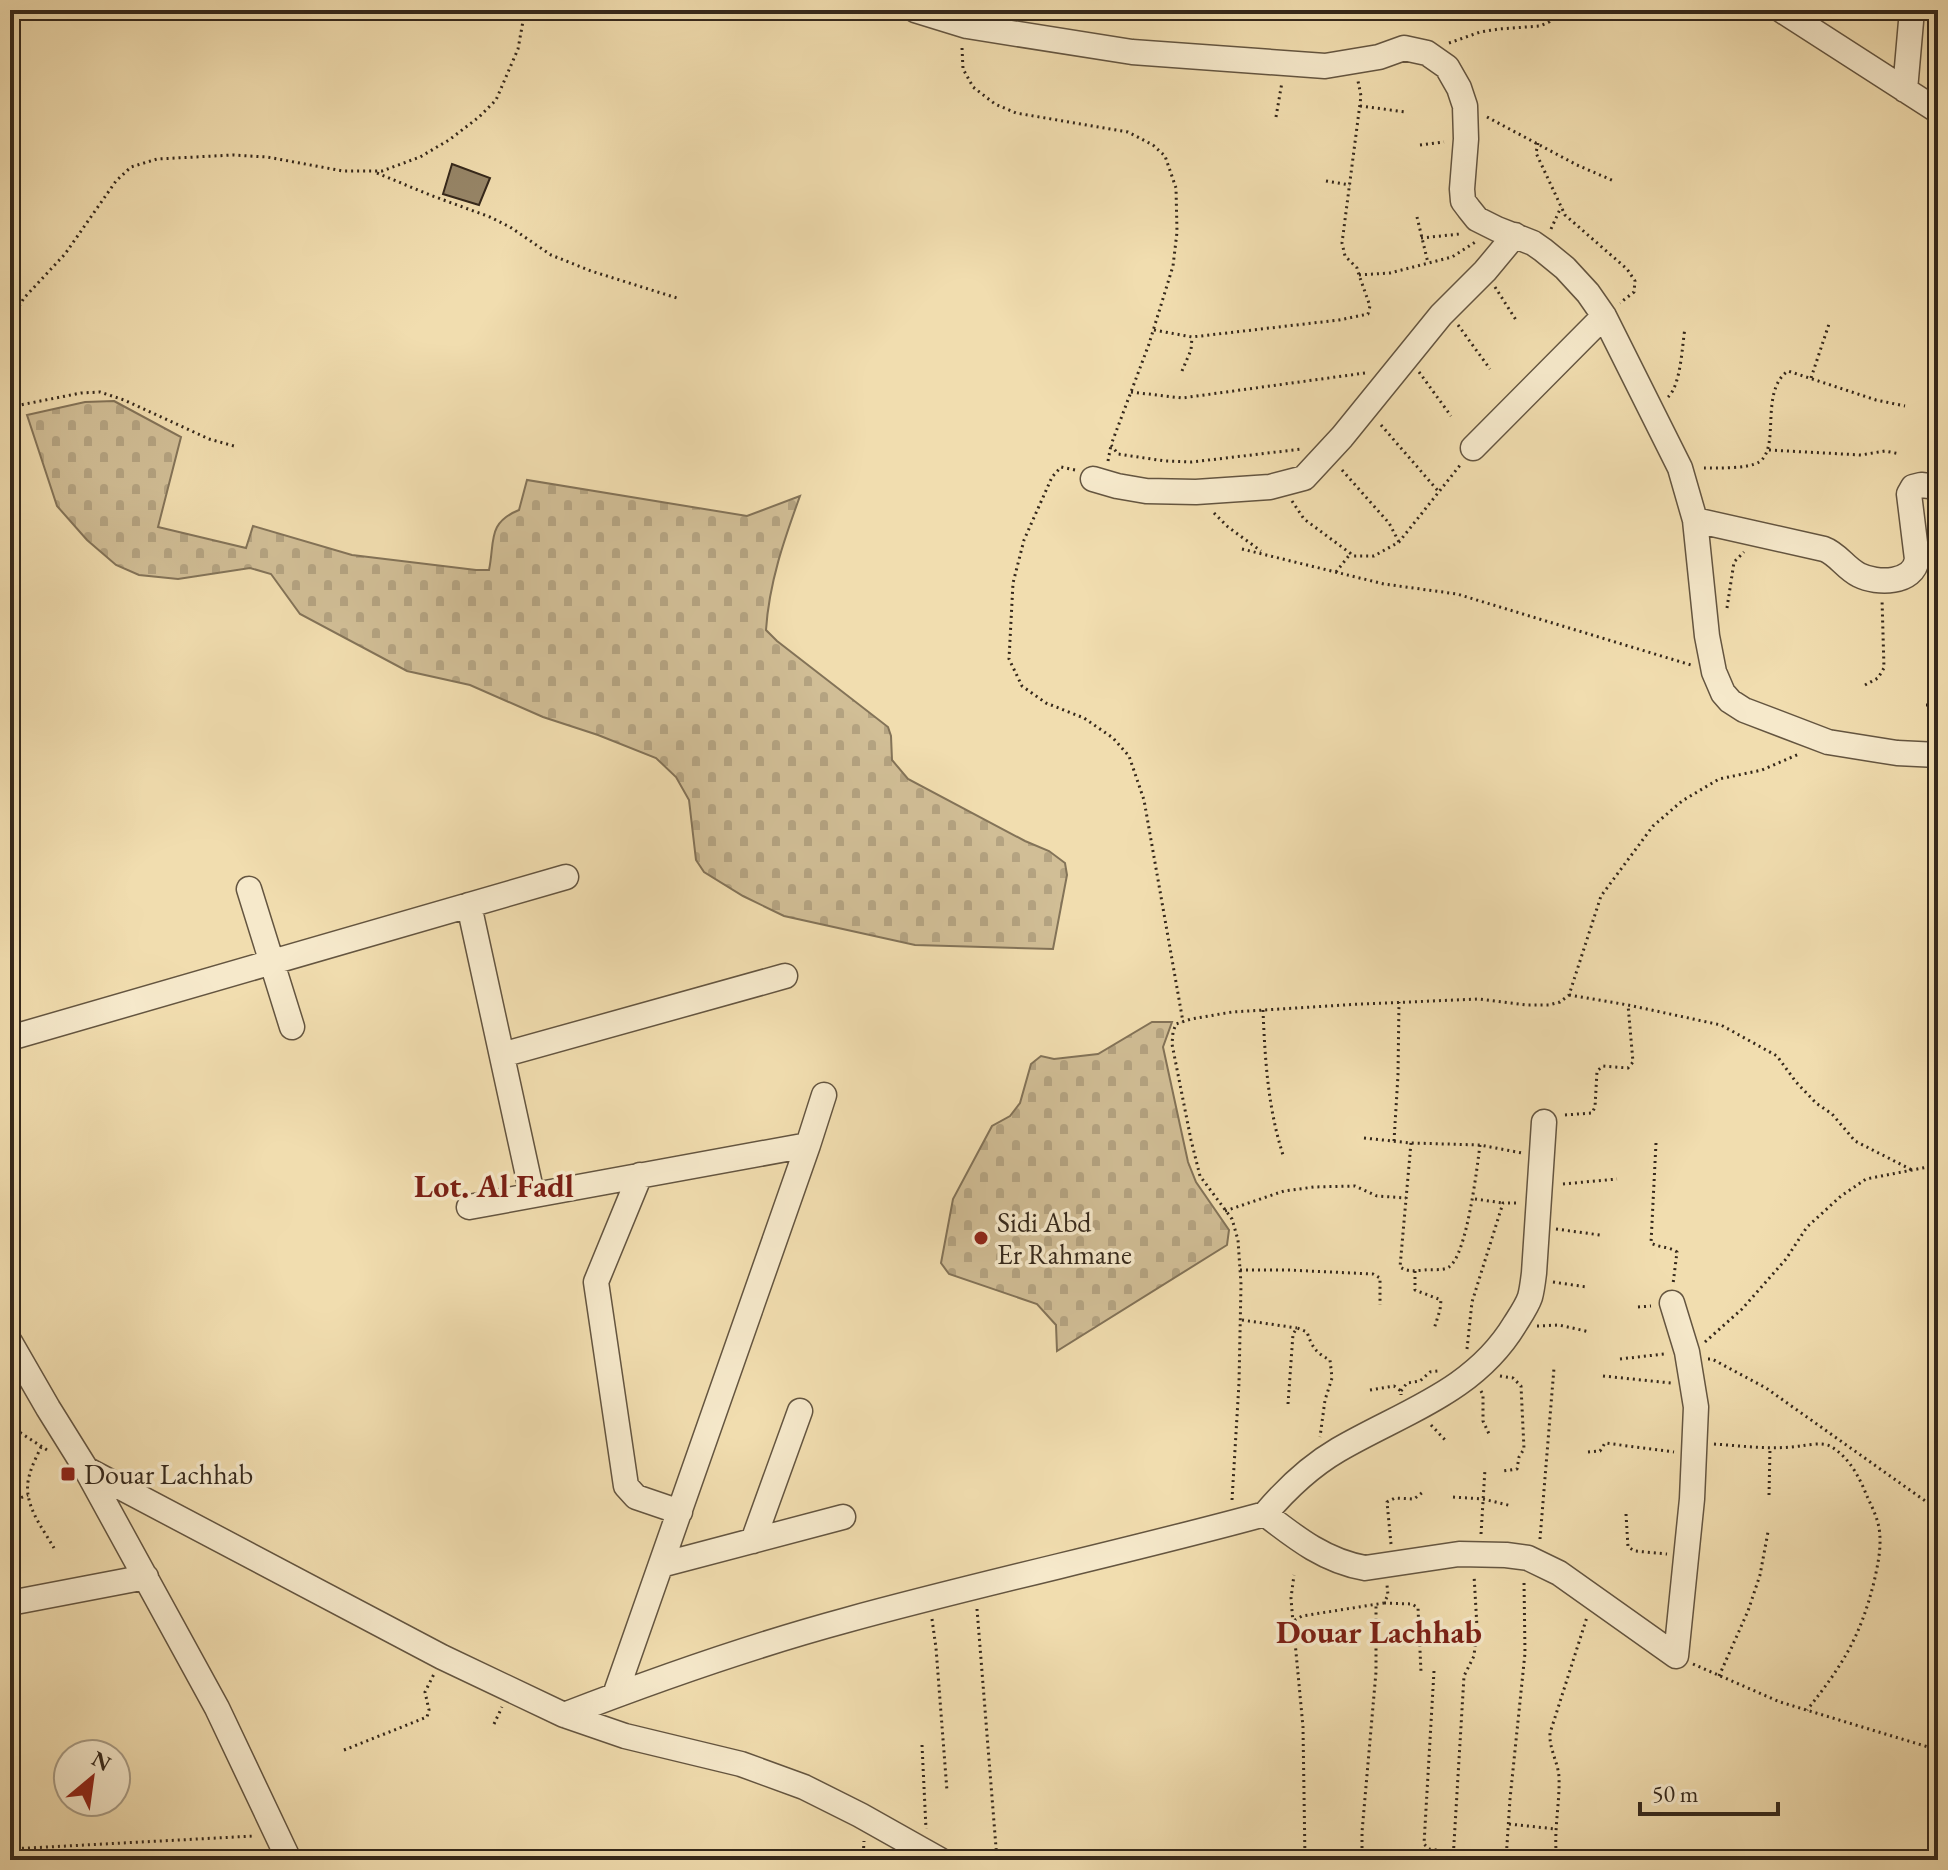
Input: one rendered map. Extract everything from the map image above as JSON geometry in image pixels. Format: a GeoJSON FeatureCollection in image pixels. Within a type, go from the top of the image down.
{"type":"FeatureCollection","features":[{"type":"Feature","properties":{"kind":"street"},"geometry":{"type":"LineString","coordinates":[[915,10],[960,23],[1132,52],[1325,66],[1379,57],[1404,48],[1427,53],[1447,67],[1465,106],[1463,201],[1477,219],[1533,243],[1565,268],[1588,293],[1604,316],[1680,468],[1695,520],[1707,636],[1714,672],[1723,693],[1744,710],[1828,742],[1897,753],[1938,755]]}},
{"type":"Feature","properties":{"kind":"street"},"geometry":{"type":"LineString","coordinates":[[1781,10],[1938,111]]}},
{"type":"Feature","properties":{"kind":"street"},"geometry":{"type":"LineString","coordinates":[[1905,90],[1912,10]]}},
{"type":"Feature","properties":{"kind":"street"},"geometry":{"type":"LineString","coordinates":[[1093,479],[1146,491],[1196,492],[1270,487],[1304,478],[1447,309],[1485,271],[1506,232]]}},
{"type":"Feature","properties":{"kind":"street"},"geometry":{"type":"LineString","coordinates":[[1473,448],[1604,316]]}},
{"type":"Feature","properties":{"kind":"street"},"geometry":{"type":"LineString","coordinates":[[1695,520],[1831,551],[1859,575],[1882,580],[1900,578],[1911,573],[1917,559],[1909,494],[1913,487],[1921,485],[1938,487]]}},
{"type":"Feature","properties":{"kind":"street"},"geometry":{"type":"LineString","coordinates":[[10,1038],[566,877]]}},
{"type":"Feature","properties":{"kind":"street"},"geometry":{"type":"LineString","coordinates":[[249,889],[292,1027]]}},
{"type":"Feature","properties":{"kind":"street"},"geometry":{"type":"LineString","coordinates":[[469,905],[532,1194]]}},
{"type":"Feature","properties":{"kind":"street"},"geometry":{"type":"LineString","coordinates":[[502,1055],[785,976]]}},
{"type":"Feature","properties":{"kind":"street"},"geometry":{"type":"LineString","coordinates":[[615,1695],[824,1095]]}},
{"type":"Feature","properties":{"kind":"street"},"geometry":{"type":"LineString","coordinates":[[564,1715],[651,1681],[776,1640],[1265,1514],[1306,1471],[1339,1449],[1421,1408],[1459,1375],[1488,1359],[1507,1338],[1530,1297],[1544,1122]]}},
{"type":"Feature","properties":{"kind":"street"},"geometry":{"type":"LineString","coordinates":[[469,1207],[808,1145]]}},
{"type":"Feature","properties":{"kind":"street"},"geometry":{"type":"LineString","coordinates":[[640,1175],[596,1282],[626,1486],[636,1497],[680,1512]]}},
{"type":"Feature","properties":{"kind":"street"},"geometry":{"type":"LineString","coordinates":[[1265,1514],[1324,1555],[1365,1568],[1459,1554],[1506,1555],[1531,1560],[1559,1573],[1676,1656],[1696,1407],[1687,1354],[1672,1303]]}},
{"type":"Feature","properties":{"kind":"street"},"geometry":{"type":"LineString","coordinates":[[10,1342],[86,1469],[217,1708],[289,1860]]}},
{"type":"Feature","properties":{"kind":"street"},"geometry":{"type":"LineString","coordinates":[[753,1541],[800,1411]]}},
{"type":"Feature","properties":{"kind":"street"},"geometry":{"type":"LineString","coordinates":[[86,1469],[442,1657],[564,1715],[625,1736],[741,1764],[804,1787],[934,1856]]}},
{"type":"Feature","properties":{"kind":"street"},"geometry":{"type":"LineString","coordinates":[[661,1565],[843,1517]]}},
{"type":"Feature","properties":{"kind":"street"},"geometry":{"type":"LineString","coordinates":[[10,1603],[146,1577]]}},
{"type":"Feature","properties":{"kind":"path"},"geometry":{"type":"LineString","coordinates":[[10,328],[12,318],[24,298],[65,254],[116,181],[131,167],[157,159],[233,155],[267,157],[343,171],[382,171],[420,157],[449,140],[496,100],[518,49],[525,10]]}},
{"type":"Feature","properties":{"kind":"path"},"geometry":{"type":"LineString","coordinates":[[1427,53],[1480,32],[1540,26],[1549,22],[1558,10]]}},
{"type":"Feature","properties":{"kind":"path"},"geometry":{"type":"LineString","coordinates":[[960,23],[963,69],[973,87],[995,104],[1016,113],[1128,132],[1153,145],[1165,156],[1176,188],[1177,232],[1173,266],[1154,330],[1111,445],[1118,454],[1192,462],[1330,449],[1389,523],[1399,542]]}},
{"type":"Feature","properties":{"kind":"path"},"geometry":{"type":"LineString","coordinates":[[1154,330],[1192,337],[1368,314],[1370,306],[1357,268],[1345,256],[1342,243],[1361,96],[1351,62]]}},
{"type":"Feature","properties":{"kind":"path"},"geometry":{"type":"LineString","coordinates":[[1276,117],[1284,63]]}},
{"type":"Feature","properties":{"kind":"path"},"geometry":{"type":"LineString","coordinates":[[1360,106],[1406,112]]}},
{"type":"Feature","properties":{"kind":"path"},"geometry":{"type":"LineString","coordinates":[[1465,106],[1614,181]]}},
{"type":"Feature","properties":{"kind":"path"},"geometry":{"type":"LineString","coordinates":[[1538,143],[1536,153],[1565,215],[1627,269],[1635,281],[1634,292],[1604,316]]}},
{"type":"Feature","properties":{"kind":"path"},"geometry":{"type":"LineString","coordinates":[[374,171],[490,217],[551,255],[677,298]]}},
{"type":"Feature","properties":{"kind":"path"},"geometry":{"type":"LineString","coordinates":[[1326,181],[1350,185]]}},
{"type":"Feature","properties":{"kind":"path"},"geometry":{"type":"LineString","coordinates":[[1417,217],[1428,263]]}},
{"type":"Feature","properties":{"kind":"path"},"geometry":{"type":"LineString","coordinates":[[1359,275],[1390,273],[1452,257],[1506,232]]}},
{"type":"Feature","properties":{"kind":"path"},"geometry":{"type":"LineString","coordinates":[[1421,238],[1465,233]]}},
{"type":"Feature","properties":{"kind":"path"},"geometry":{"type":"LineString","coordinates":[[1485,271],[1516,320]]}},
{"type":"Feature","properties":{"kind":"path"},"geometry":{"type":"LineString","coordinates":[[1447,309],[1490,369]]}},
{"type":"Feature","properties":{"kind":"path"},"geometry":{"type":"LineString","coordinates":[[1811,378],[1830,321]]}},
{"type":"Feature","properties":{"kind":"path"},"geometry":{"type":"LineString","coordinates":[[1651,408],[1673,393],[1685,328]]}},
{"type":"Feature","properties":{"kind":"path"},"geometry":{"type":"LineString","coordinates":[[1182,371],[1191,350],[1192,337]]}},
{"type":"Feature","properties":{"kind":"path"},"geometry":{"type":"LineString","coordinates":[[1131,392],[1182,398],[1251,390],[1403,362],[1451,416]]}},
{"type":"Feature","properties":{"kind":"path"},"geometry":{"type":"LineString","coordinates":[[1680,468],[1731,468],[1759,462],[1769,450],[1771,403],[1780,376],[1788,371],[1876,400],[1905,406]]}},
{"type":"Feature","properties":{"kind":"path"},"geometry":{"type":"LineString","coordinates":[[10,407],[100,392],[209,439],[234,446]]}},
{"type":"Feature","properties":{"kind":"path"},"geometry":{"type":"LineString","coordinates":[[1366,407],[1439,492]]}},
{"type":"Feature","properties":{"kind":"path"},"geometry":{"type":"LineString","coordinates":[[1281,484],[1304,519],[1354,556],[1374,556],[1399,542],[1473,448]]}},
{"type":"Feature","properties":{"kind":"path"},"geometry":{"type":"LineString","coordinates":[[1769,450],[1861,455],[1885,451],[1900,454]]}},
{"type":"Feature","properties":{"kind":"path"},"geometry":{"type":"LineString","coordinates":[[1093,479],[1061,467],[1052,477],[1024,540],[1013,583],[1009,659],[1022,686],[1046,703],[1084,718],[1113,738],[1129,756],[1144,800],[1183,1022]]}},
{"type":"Feature","properties":{"kind":"path"},"geometry":{"type":"LineString","coordinates":[[1196,492],[1228,527],[1265,554]]}},
{"type":"Feature","properties":{"kind":"path"},"geometry":{"type":"LineString","coordinates":[[1727,615],[1734,562],[1760,534]]}},
{"type":"Feature","properties":{"kind":"path"},"geometry":{"type":"LineString","coordinates":[[1242,549],[1384,584],[1457,594],[1714,672]]}},
{"type":"Feature","properties":{"kind":"path"},"geometry":{"type":"LineString","coordinates":[[1336,572],[1351,553]]}},
{"type":"Feature","properties":{"kind":"path"},"geometry":{"type":"LineString","coordinates":[[1865,685],[1878,678],[1884,668],[1882,580]]}},
{"type":"Feature","properties":{"kind":"path"},"geometry":{"type":"LineString","coordinates":[[1926,705],[1938,705]]}},
{"type":"Feature","properties":{"kind":"path"},"geometry":{"type":"LineString","coordinates":[[1231,1523],[1240,1319],[1238,1240],[1232,1219],[1200,1176],[1172,1044],[1176,1024],[1232,1012],[1399,1002],[1479,999],[1549,1005],[1560,1002],[1569,995],[1601,896],[1653,826],[1682,801],[1719,779],[1762,770],[1828,742]]}},
{"type":"Feature","properties":{"kind":"path"},"geometry":{"type":"LineString","coordinates":[[1569,995],[1721,1025],[1777,1056],[1796,1082],[1816,1103],[1832,1114],[1855,1141],[1912,1170]]}},
{"type":"Feature","properties":{"kind":"path"},"geometry":{"type":"LineString","coordinates":[[1394,1141],[1399,1002]]}},
{"type":"Feature","properties":{"kind":"path"},"geometry":{"type":"LineString","coordinates":[[1544,1122],[1548,1117],[1592,1113],[1597,1071],[1603,1066],[1628,1068],[1633,1062],[1628,1005]]}},
{"type":"Feature","properties":{"kind":"path"},"geometry":{"type":"LineString","coordinates":[[1263,1010],[1265,1063],[1284,1158]]}},
{"type":"Feature","properties":{"kind":"path"},"geometry":{"type":"LineString","coordinates":[[1364,1138],[1480,1145],[1541,1167],[1562,1184],[1617,1179]]}},
{"type":"Feature","properties":{"kind":"path"},"geometry":{"type":"LineString","coordinates":[[1411,1143],[1400,1267],[1406,1271],[1447,1268],[1453,1263],[1473,1198],[1480,1145]]}},
{"type":"Feature","properties":{"kind":"path"},"geometry":{"type":"LineString","coordinates":[[1656,1143],[1651,1243],[1659,1247],[1668,1246],[1677,1252],[1672,1303]]}},
{"type":"Feature","properties":{"kind":"path"},"geometry":{"type":"LineString","coordinates":[[1687,1354],[1742,1309],[1786,1259],[1807,1227],[1841,1196],[1866,1179],[1938,1165]]}},
{"type":"Feature","properties":{"kind":"path"},"geometry":{"type":"LineString","coordinates":[[1225,1211],[1284,1191],[1314,1187],[1355,1186],[1377,1196],[1406,1198]]}},
{"type":"Feature","properties":{"kind":"path"},"geometry":{"type":"LineString","coordinates":[[1473,1198],[1503,1203],[1600,1235]]}},
{"type":"Feature","properties":{"kind":"path"},"geometry":{"type":"LineString","coordinates":[[1459,1375],[1472,1302],[1503,1203]]}},
{"type":"Feature","properties":{"kind":"path"},"geometry":{"type":"LineString","coordinates":[[1240,1270],[1373,1274],[1380,1278],[1380,1305]]}},
{"type":"Feature","properties":{"kind":"path"},"geometry":{"type":"LineString","coordinates":[[1415,1271],[1415,1290],[1441,1300],[1434,1329]]}},
{"type":"Feature","properties":{"kind":"path"},"geometry":{"type":"LineString","coordinates":[[1533,1279],[1587,1287]]}},
{"type":"Feature","properties":{"kind":"path"},"geometry":{"type":"LineString","coordinates":[[1240,1319],[1307,1332],[1317,1354],[1330,1360],[1332,1378],[1320,1430],[1321,1461]]}},
{"type":"Feature","properties":{"kind":"path"},"geometry":{"type":"LineString","coordinates":[[1514,1327],[1559,1325],[1590,1332]]}},
{"type":"Feature","properties":{"kind":"path"},"geometry":{"type":"LineString","coordinates":[[1288,1404],[1293,1334],[1297,1328]]}},
{"type":"Feature","properties":{"kind":"path"},"geometry":{"type":"LineString","coordinates":[[1620,1359],[1687,1354],[1712,1359],[1766,1388],[1938,1510]]}},
{"type":"Feature","properties":{"kind":"path"},"geometry":{"type":"LineString","coordinates":[[1506,1860],[1531,1560],[1554,1368]]}},
{"type":"Feature","properties":{"kind":"path"},"geometry":{"type":"LineString","coordinates":[[1401,1391],[1407,1383],[1420,1381],[1430,1372],[1513,1378],[1521,1386],[1524,1449],[1517,1469],[1503,1471]]}},
{"type":"Feature","properties":{"kind":"path"},"geometry":{"type":"LineString","coordinates":[[1459,1375],[1483,1395],[1483,1421],[1490,1436]]}},
{"type":"Feature","properties":{"kind":"path"},"geometry":{"type":"LineString","coordinates":[[1603,1376],[1693,1386]]}},
{"type":"Feature","properties":{"kind":"path"},"geometry":{"type":"LineString","coordinates":[[1588,1452],[1600,1451],[1605,1443],[1694,1448],[1770,1448],[1819,1444],[1829,1445],[1857,1473],[1879,1526],[1879,1561],[1856,1638],[1843,1663],[1807,1710]]}},
{"type":"Feature","properties":{"kind":"path"},"geometry":{"type":"LineString","coordinates":[[41,1447],[28,1478],[28,1495],[33,1511],[54,1548]]}},
{"type":"Feature","properties":{"kind":"path"},"geometry":{"type":"LineString","coordinates":[[1769,1495],[1770,1448]]}},
{"type":"Feature","properties":{"kind":"path"},"geometry":{"type":"LineString","coordinates":[[1453,1860],[1464,1676],[1474,1656],[1477,1627],[1477,1554],[1485,1469]]}},
{"type":"Feature","properties":{"kind":"path"},"geometry":{"type":"LineString","coordinates":[[1384,1603],[1388,1595],[1389,1564],[1387,1502],[1395,1498],[1414,1499],[1423,1492]]}},
{"type":"Feature","properties":{"kind":"path"},"geometry":{"type":"LineString","coordinates":[[10,1502],[28,1495]]}},
{"type":"Feature","properties":{"kind":"path"},"geometry":{"type":"LineString","coordinates":[[1453,1497],[1483,1499],[1512,1506]]}},
{"type":"Feature","properties":{"kind":"path"},"geometry":{"type":"LineString","coordinates":[[1626,1514],[1628,1547],[1635,1551],[1686,1556]]}},
{"type":"Feature","properties":{"kind":"path"},"geometry":{"type":"LineString","coordinates":[[1719,1676],[1748,1611],[1760,1575],[1768,1532]]}},
{"type":"Feature","properties":{"kind":"path"},"geometry":{"type":"LineString","coordinates":[[1294,1575],[1291,1598],[1303,1727],[1305,1860]]}},
{"type":"Feature","properties":{"kind":"path"},"geometry":{"type":"LineString","coordinates":[[975,1588],[997,1860]]}},
{"type":"Feature","properties":{"kind":"path"},"geometry":{"type":"LineString","coordinates":[[1557,1860],[1559,1775],[1550,1747],[1550,1733],[1594,1599]]}},
{"type":"Feature","properties":{"kind":"path"},"geometry":{"type":"LineString","coordinates":[[929,1600],[936,1648],[947,1791]]}},
{"type":"Feature","properties":{"kind":"path"},"geometry":{"type":"LineString","coordinates":[[1294,1631],[1298,1617],[1384,1603],[1412,1604],[1418,1608],[1421,1672]]}},
{"type":"Feature","properties":{"kind":"path"},"geometry":{"type":"LineString","coordinates":[[1362,1860],[1376,1672],[1376,1604]]}},
{"type":"Feature","properties":{"kind":"path"},"geometry":{"type":"LineString","coordinates":[[1676,1656],[1780,1702],[1938,1750]]}},
{"type":"Feature","properties":{"kind":"path"},"geometry":{"type":"LineString","coordinates":[[344,1750],[427,1717],[429,1710],[425,1692],[442,1657]]}},
{"type":"Feature","properties":{"kind":"path"},"geometry":{"type":"LineString","coordinates":[[1434,1671],[1424,1844],[1429,1849],[1453,1852]]}},
{"type":"Feature","properties":{"kind":"path"},"geometry":{"type":"LineString","coordinates":[[922,1745],[934,1856]]}},
{"type":"Feature","properties":{"kind":"path"},"geometry":{"type":"LineString","coordinates":[[1509,1824],[1556,1829]]}},
{"type":"Feature","properties":{"kind":"path"},"geometry":{"type":"LineString","coordinates":[[10,1849],[278,1834]]}},
{"type":"Feature","properties":{"kind":"green space"},"geometry":{"type":"Polygon","coordinates":[[[114,401],[181,437],[158,527],[246,548],[253,526],[352,555],[489,570],[494,534],[502,521],[519,510],[527,480],[747,516],[800,496],[774,579],[766,630],[888,727],[892,760],[908,779],[1049,851],[1065,863],[1067,875],[1053,949],[915,945],[784,916],[704,872],[696,860],[689,800],[676,777],[656,758],[543,717],[470,685],[407,671],[300,614],[271,574],[250,568],[178,579],[139,575],[116,565],[87,540],[57,506],[27,415],[85,402],[114,401]]]}},
{"type":"Feature","properties":{"kind":"green space"},"geometry":{"type":"Polygon","coordinates":[[[1152,1022],[1172,1022],[1163,1047],[1188,1162],[1196,1182],[1229,1230],[1227,1245],[1057,1351],[1056,1325],[1037,1304],[949,1274],[941,1263],[953,1199],[992,1126],[1010,1116],[1020,1103],[1031,1064],[1041,1056],[1054,1059],[1098,1054],[1152,1022]]]}},
{"type":"Feature","properties":{"kind":"building"},"geometry":{"type":"Polygon","coordinates":[[[452,164],[490,178],[479,205],[443,194],[452,164]]]}},
{"type":"Feature","properties":{"kind":"place","name":"Sidi Abd Er Rahmane"},"geometry":{"type":"Point","coordinates":[981,1238]}},
{"type":"Feature","properties":{"kind":"place","name":"Douar Lachhab"},"geometry":{"type":"Point","coordinates":[68,1474]}},
{"type":"Feature","properties":{"kind":"district","name":"Lot. Al Fadl"},"geometry":{"type":"Point","coordinates":[494,1186]}},
{"type":"Feature","properties":{"kind":"district","name":"Douar Lachhab"},"geometry":{"type":"Point","coordinates":[1379,1632]}}]}
